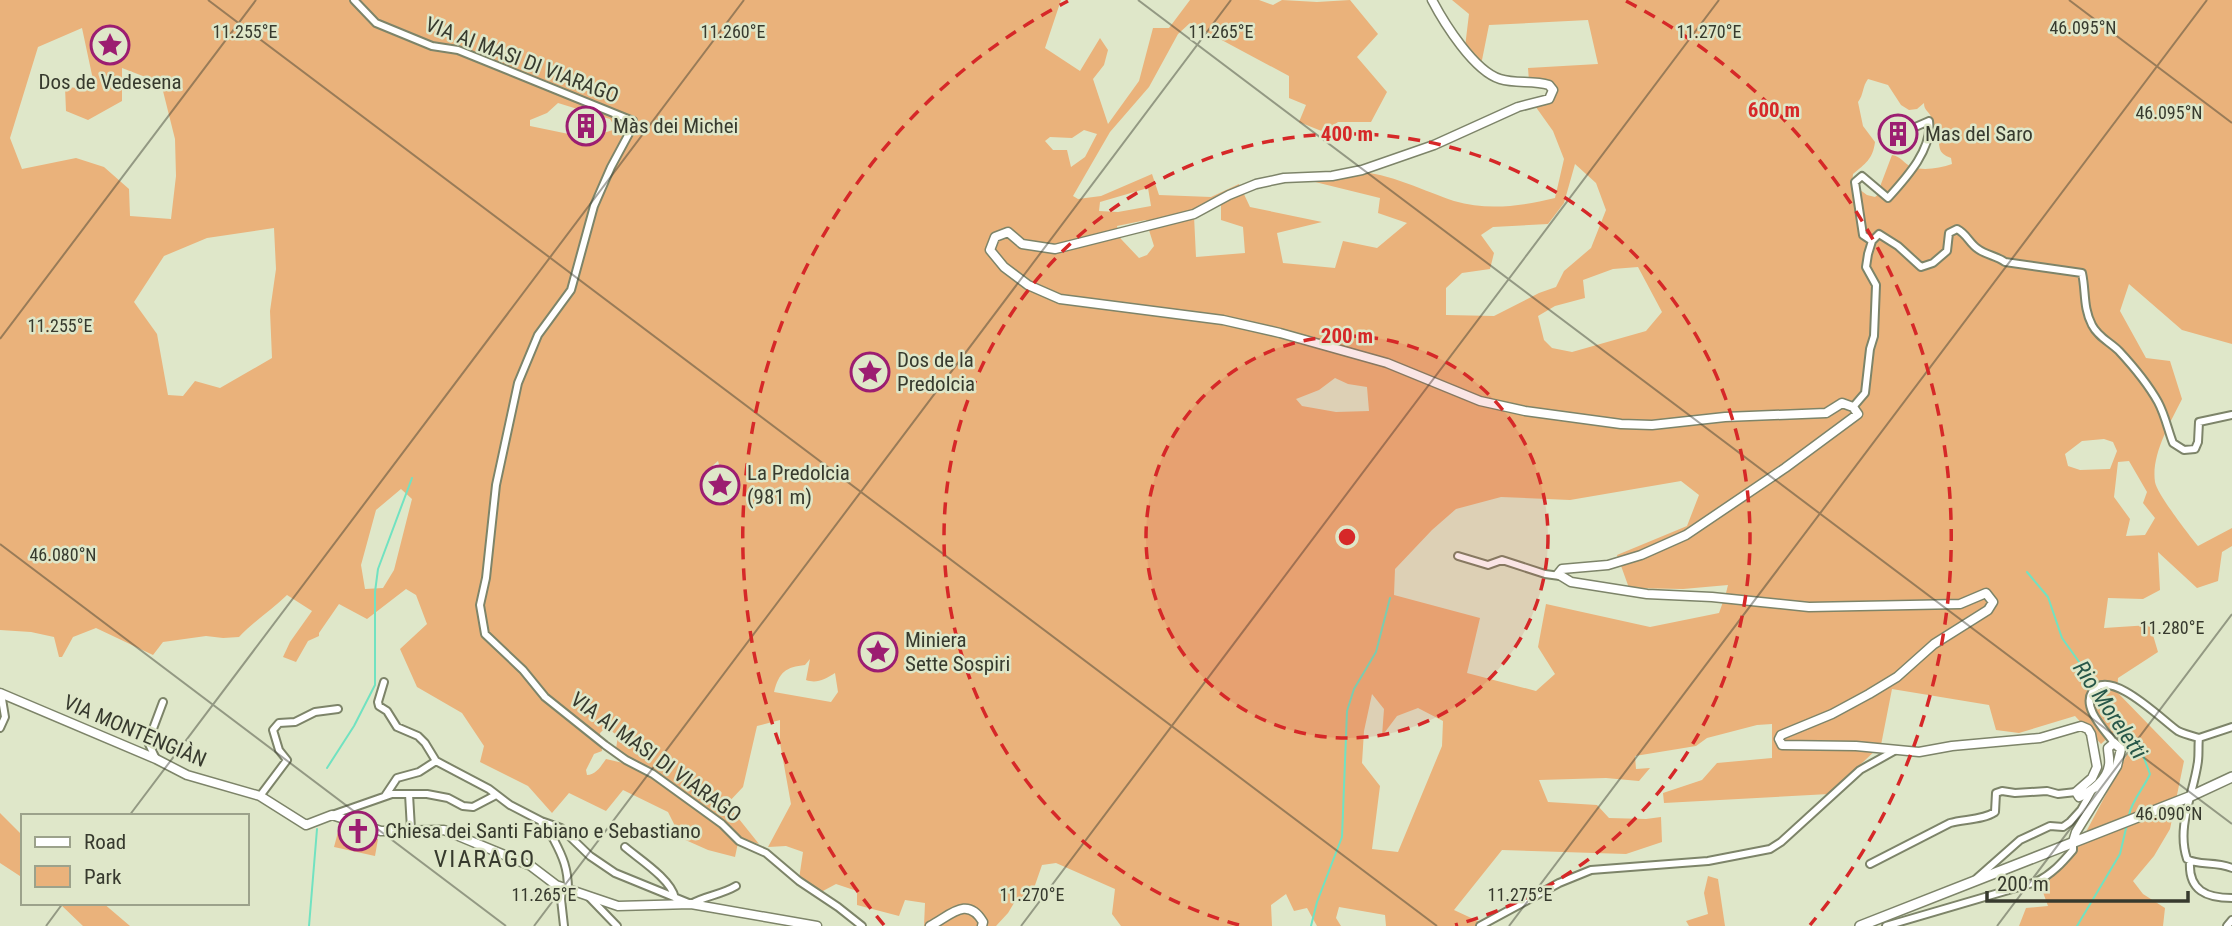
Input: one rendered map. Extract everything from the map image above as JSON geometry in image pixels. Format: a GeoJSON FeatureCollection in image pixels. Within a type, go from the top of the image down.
{"type":"FeatureCollection","features":[{"type":"Feature","properties":{"kind":"main road"},"geometry":{"type":"LineString","coordinates":[[1860,926],[2189,797],[2232,777]]}},
{"type":"Feature","properties":{"kind":"street","name":"VIA AI MASI DI VIARAGO"},"geometry":{"type":"LineString","coordinates":[[354,0],[376,23],[432,46],[458,51],[633,121],[594,206],[571,290],[538,335],[518,383],[496,485],[486,578],[480,605],[485,634],[523,670],[545,697],[605,745],[653,774],[722,824],[739,841],[766,853],[799,881],[862,926]]}},
{"type":"Feature","properties":{"kind":"street"},"geometry":{"type":"LineString","coordinates":[[1432,0],[1447,29],[1491,76],[1502,80],[1549,85],[1553,90],[1549,99],[1518,107],[1434,145],[1362,170],[1332,176],[1284,178],[1256,184],[1194,214],[1055,249],[1022,244],[1008,232],[995,237],[990,250],[1003,267],[1028,285],[1060,299],[1223,320],[1280,332],[1387,363],[1480,401],[1525,411],[1622,424],[1652,425],[1725,417],[1826,412],[1842,403],[1853,407],[1858,414],[1686,534],[1641,555],[1608,565],[1562,569],[1558,574],[1561,576]]}},
{"type":"Feature","properties":{"kind":"street"},"geometry":{"type":"LineString","coordinates":[[1872,241],[1863,235],[1855,182],[1862,176],[1888,198],[1907,178],[1922,154],[1930,129],[1929,121],[1913,128]]}},
{"type":"Feature","properties":{"kind":"street"},"geometry":{"type":"LineString","coordinates":[[1853,407],[1865,393],[1874,336],[1876,285],[1866,267],[1872,241],[1879,234],[1898,246],[1921,267],[1933,263],[1947,251],[1949,233],[1957,229],[1966,234],[1980,251],[2005,262],[2082,273],[2086,289],[2084,300],[2092,326],[2119,351],[2148,386],[2160,405],[2173,443],[2184,450],[2194,449],[2198,443],[2199,422],[2232,415]]}},
{"type":"Feature","properties":{"kind":"street"},"geometry":{"type":"LineString","coordinates":[[1458,556],[1488,565],[1502,561],[1561,576],[1571,582],[1647,594],[1712,597],[1809,607],[1959,604],[1986,593],[1993,602],[1988,610],[1934,644],[1897,677],[1832,714],[1781,735],[1779,739],[1782,745],[1856,746],[1919,752],[1952,746],[2040,738],[2081,726],[2091,734],[2097,767],[2092,778],[2076,792],[1996,793],[1995,812],[1991,815],[1950,823],[1870,864]]}},
{"type":"Feature","properties":{"kind":"street"},"geometry":{"type":"LineString","coordinates":[[384,682],[379,706],[387,711],[397,727],[418,736],[436,761],[541,821],[561,828],[590,856],[615,873],[691,904],[817,926]]}},
{"type":"Feature","properties":{"kind":"street"},"geometry":{"type":"LineString","coordinates":[[1886,926],[2036,882],[2049,876],[2062,863],[2073,850],[2076,832],[2117,766],[2121,749],[2090,707],[2091,693],[2096,687],[2108,685],[2132,694],[2178,731],[2199,738],[2232,727]]}},
{"type":"Feature","properties":{"kind":"street"},"geometry":{"type":"LineString","coordinates":[[0,728],[5,717],[1,693]]}},
{"type":"Feature","properties":{"kind":"street","name":"VIA MONTENGIÀN"},"geometry":{"type":"LineString","coordinates":[[1,693],[156,759],[187,775],[260,796],[306,825],[332,815]]}},
{"type":"Feature","properties":{"kind":"street"},"geometry":{"type":"LineString","coordinates":[[156,759],[148,742],[163,702]]}},
{"type":"Feature","properties":{"kind":"street"},"geometry":{"type":"LineString","coordinates":[[260,796],[287,760],[279,750],[273,730],[279,723],[295,722],[315,712],[338,709]]}},
{"type":"Feature","properties":{"kind":"street"},"geometry":{"type":"LineString","coordinates":[[2199,738],[2198,761],[2183,839],[2185,855],[2190,861],[2192,879],[2205,895],[2232,898]]}},
{"type":"Feature","properties":{"kind":"street"},"geometry":{"type":"LineString","coordinates":[[1975,880],[2020,840],[2050,826],[2063,827],[2070,822],[2106,775],[2110,762],[2108,747],[2114,743]]}},
{"type":"Feature","properties":{"kind":"street"},"geometry":{"type":"LineString","coordinates":[[1480,926],[1559,883],[1591,870],[1708,861],[1770,849],[1860,770],[1897,749]]}},
{"type":"Feature","properties":{"kind":"street"},"geometry":{"type":"LineString","coordinates":[[386,796],[397,778],[419,772],[436,761]]}},
{"type":"Feature","properties":{"kind":"street"},"geometry":{"type":"LineString","coordinates":[[2076,792],[2079,797],[2091,792]]}},
{"type":"Feature","properties":{"kind":"street"},"geometry":{"type":"LineString","coordinates":[[409,794],[411,829]]}},
{"type":"Feature","properties":{"kind":"street"},"geometry":{"type":"LineString","coordinates":[[332,815],[386,796],[438,796],[473,807],[496,795]]}},
{"type":"Feature","properties":{"kind":"street"},"geometry":{"type":"LineString","coordinates":[[332,815],[381,831],[444,830],[531,866],[556,885],[618,906],[691,904],[723,894],[736,886]]}},
{"type":"Feature","properties":{"kind":"street"},"geometry":{"type":"LineString","coordinates":[[541,821],[543,829],[554,839],[556,847],[565,858],[568,870],[564,926]]}},
{"type":"Feature","properties":{"kind":"street"},"geometry":{"type":"LineString","coordinates":[[625,847],[650,865],[674,892],[675,898]]}},
{"type":"Feature","properties":{"kind":"street"},"geometry":{"type":"LineString","coordinates":[[2190,861],[2215,862],[2232,868]]}},
{"type":"Feature","properties":{"kind":"street"},"geometry":{"type":"LineString","coordinates":[[587,895],[617,926]]}},
{"type":"Feature","properties":{"kind":"street"},"geometry":{"type":"LineString","coordinates":[[930,926],[960,909],[969,908],[976,911],[983,922],[982,926]]}},
{"type":"Feature","properties":{"kind":"street"},"geometry":{"type":"LineString","coordinates":[[2227,926],[2232,920]]}},
{"type":"Feature","properties":{"kind":"green space"},"geometry":{"type":"Polygon","coordinates":[[[0,0],[1061,0],[1045,48],[1080,71],[1100,38],[1108,50],[1104,65],[1093,79],[1108,124],[1139,81],[1153,28],[1169,28],[1190,0],[1259,0],[1273,5],[1282,0],[1350,0],[1378,34],[1357,57],[1387,92],[1371,122],[1338,122],[1324,132],[1299,122],[1306,105],[1289,98],[1289,76],[1190,23],[1178,34],[1149,87],[1110,132],[1073,196],[1078,199],[1101,196],[1152,174],[1159,195],[1211,197],[1239,184],[1241,188],[1194,209],[1194,212],[1148,224],[1146,220],[1117,226],[1118,231],[1055,248],[1022,243],[1008,231],[994,236],[989,251],[1003,268],[1060,300],[1223,321],[1361,357],[1480,402],[1621,425],[1826,414],[1842,404],[1856,413],[1685,534],[1619,561],[1617,555],[1687,526],[1699,495],[1681,481],[1570,500],[1501,497],[1456,509],[1395,569],[1394,595],[1480,618],[1467,673],[1536,691],[1555,674],[1538,647],[1546,604],[1650,627],[1719,613],[1724,599],[1773,605],[1960,605],[1986,595],[1991,602],[1896,676],[1869,693],[1780,734],[1782,746],[1878,748],[1829,794],[1664,803],[1663,793],[1702,780],[1717,763],[1772,758],[1772,724],[1757,725],[1707,738],[1696,746],[1635,756],[1636,769],[1650,768],[1639,781],[1606,778],[1539,780],[1548,802],[1597,805],[1609,818],[1661,817],[1662,842],[1626,854],[1502,850],[1454,910],[1482,923],[1475,926],[1386,926],[1385,915],[1339,907],[1336,918],[1341,926],[1317,926],[1307,908],[1294,911],[1286,894],[1271,905],[1272,926],[1121,926],[1112,914],[1115,889],[1056,863],[1042,865],[1034,888],[1014,903],[996,926],[924,926],[925,903],[905,900],[899,916],[857,905],[857,891],[836,884],[821,892],[799,879],[803,852],[786,846],[768,847],[791,804],[780,743],[780,720],[757,726],[743,787],[727,804],[759,844],[739,838],[735,857],[708,850],[681,838],[668,812],[623,790],[606,811],[569,793],[552,813],[528,786],[480,762],[484,746],[462,713],[417,687],[400,649],[427,624],[416,595],[406,589],[367,619],[339,604],[319,636],[308,641],[296,662],[283,657],[312,611],[287,595],[239,637],[206,636],[163,642],[153,655],[96,628],[73,637],[62,657],[59,657],[54,637],[0,630],[0,0]],[[82,28],[38,47],[10,138],[22,169],[76,158],[104,167],[129,189],[130,216],[171,219],[176,176],[175,139],[161,83],[122,68],[122,101],[88,120],[66,111],[65,87],[95,89],[82,28]],[[558,103],[547,113],[530,120],[530,126],[588,138],[616,129],[610,119],[558,103]],[[1084,130],[1072,138],[1050,137],[1045,141],[1053,150],[1067,150],[1071,167],[1085,157],[1097,134],[1084,130]],[[1148,188],[1100,202],[1099,211],[1118,212],[1151,206],[1148,188]],[[274,228],[207,238],[164,256],[134,302],[157,334],[168,395],[183,396],[195,381],[220,388],[272,358],[270,311],[276,269],[274,228]],[[1335,378],[1319,390],[1296,399],[1302,406],[1336,412],[1369,411],[1367,387],[1348,384],[1335,378]],[[718,461],[711,467],[713,484],[708,491],[710,501],[720,500],[729,505],[732,492],[724,492],[718,461]],[[401,489],[376,510],[361,565],[365,589],[383,588],[394,570],[412,499],[401,489]],[[810,659],[805,665],[793,667],[781,675],[774,692],[831,702],[838,692],[835,673],[821,680],[810,681],[806,680],[810,659]],[[1372,694],[1364,731],[1362,763],[1380,786],[1372,849],[1398,852],[1442,746],[1443,721],[1418,708],[1397,716],[1382,736],[1384,709],[1372,694]],[[606,727],[600,733],[602,751],[594,754],[586,770],[587,775],[596,772],[606,759],[623,763],[628,757],[616,749],[618,736],[606,727]]]}},
{"type":"Feature","properties":{"kind":"green space"},"geometry":{"type":"Polygon","coordinates":[[[1452,0],[2232,0],[2232,344],[2182,330],[2129,284],[2120,311],[2146,358],[2170,361],[2182,399],[2167,429],[2156,461],[2155,482],[2161,496],[2198,546],[2232,528],[2232,546],[2222,552],[2218,581],[2197,588],[2158,552],[2160,590],[2143,599],[2108,598],[2104,628],[2150,625],[2158,652],[2118,678],[2117,692],[2184,761],[2170,829],[2154,856],[2133,881],[2143,894],[2165,908],[2163,926],[2019,926],[2026,908],[2048,906],[2040,884],[2078,847],[2129,751],[2117,729],[2101,744],[2075,716],[2019,733],[1996,730],[1989,705],[1892,689],[1881,745],[1783,744],[1780,739],[1832,714],[1915,661],[1994,602],[1986,592],[1959,603],[1809,606],[1725,597],[1728,585],[1683,589],[1629,588],[1620,563],[1665,546],[1859,414],[1842,402],[1825,412],[1652,424],[1526,410],[1481,400],[1430,379],[1280,332],[1060,298],[1028,284],[991,250],[996,237],[1008,233],[1021,245],[1055,250],[1119,234],[1139,258],[1147,255],[1154,246],[1148,227],[1194,216],[1196,257],[1245,253],[1243,227],[1221,220],[1221,201],[1242,190],[1250,207],[1322,222],[1277,233],[1283,263],[1335,268],[1343,241],[1377,248],[1407,223],[1378,213],[1380,198],[1308,178],[1367,173],[1392,178],[1454,201],[1479,206],[1518,205],[1555,198],[1564,159],[1553,131],[1533,103],[1549,100],[1554,90],[1529,81],[1528,68],[1598,64],[1588,20],[1489,25],[1481,65],[1465,47],[1469,14],[1452,0]],[[1868,79],[1858,102],[1863,126],[1875,142],[1870,157],[1853,174],[1852,184],[1867,195],[1875,197],[1880,193],[1892,155],[1917,168],[1952,164],[1951,158],[1940,150],[1938,136],[1924,103],[1917,109],[1909,110],[1901,105],[1888,85],[1868,79]],[[1575,164],[1564,203],[1548,224],[1493,227],[1481,235],[1494,253],[1490,269],[1462,273],[1446,288],[1446,315],[1494,316],[1556,287],[1564,271],[1591,248],[1606,210],[1596,183],[1575,164]],[[1638,267],[1613,269],[1583,280],[1585,298],[1555,306],[1538,316],[1544,340],[1552,348],[1572,352],[1646,331],[1662,312],[1638,267]],[[2104,439],[2082,441],[2065,454],[2068,466],[2080,470],[2110,469],[2117,451],[2113,442],[2104,439]],[[2129,461],[2118,462],[2114,497],[2130,519],[2126,536],[2145,535],[2155,518],[2143,503],[2147,492],[2129,461]]]}},
{"type":"Feature","properties":{"kind":"green space"},"geometry":{"type":"Polygon","coordinates":[[[0,813],[21,834],[21,877],[0,863],[0,813]]]}},
{"type":"Feature","properties":{"kind":"green space"},"geometry":{"type":"Polygon","coordinates":[[[338,832],[363,837],[362,842],[369,843],[371,837],[378,839],[375,856],[334,847],[338,832]]]}},
{"type":"Feature","properties":{"kind":"green space"},"geometry":{"type":"Polygon","coordinates":[[[1708,876],[1718,879],[1725,926],[1689,926],[1686,921],[1708,914],[1704,893],[1708,876]]]}},
{"type":"Feature","properties":{"kind":"green space"},"geometry":{"type":"Polygon","coordinates":[[[61,905],[105,905],[130,926],[83,926],[61,905]]]}},
{"type":"Feature","properties":{"kind":"waterway"},"geometry":{"type":"LineString","coordinates":[[327,768],[354,726],[375,685],[375,592],[378,569],[412,478]]}},
{"type":"Feature","properties":{"kind":"waterway","name":"Rio Moreletti"},"geometry":{"type":"LineString","coordinates":[[2027,572],[2048,597],[2062,638],[2140,747],[2150,774],[2129,815]]}},
{"type":"Feature","properties":{"kind":"waterway"},"geometry":{"type":"LineString","coordinates":[[1311,926],[1317,902],[1342,837],[1347,711],[1354,689],[1376,652],[1390,598]]}},
{"type":"Feature","properties":{"kind":"waterway","name":"Rio Moreletti"},"geometry":{"type":"LineString","coordinates":[[2077,926],[2120,854],[2127,824]]}},
{"type":"Feature","properties":{"kind":"waterway"},"geometry":{"type":"LineString","coordinates":[[309,926],[317,829]]}},
{"type":"Feature","properties":{"kind":"place","name":"Dos de Vedesena"},"geometry":{"type":"Point","coordinates":[110,45]}},
{"type":"Feature","properties":{"kind":"place","name":"Màs dei Michei"},"geometry":{"type":"Point","coordinates":[586,126]}},
{"type":"Feature","properties":{"kind":"place","name":"Mas del Saro"},"geometry":{"type":"Point","coordinates":[1898,134]}},
{"type":"Feature","properties":{"kind":"place","name":"Dos de la Predolcia"},"geometry":{"type":"Point","coordinates":[870,372]}},
{"type":"Feature","properties":{"kind":"place","name":"La Predolcia (981 m)"},"geometry":{"type":"Point","coordinates":[720,485]}},
{"type":"Feature","properties":{"kind":"place","name":"Miniera Sette Sospiri"},"geometry":{"type":"Point","coordinates":[878,652]}},
{"type":"Feature","properties":{"kind":"place","name":"Chiesa dei Santi Fabiano e Sebastiano"},"geometry":{"type":"Point","coordinates":[358,831]}},
{"type":"Feature","properties":{"kind":"district","name":"VIARAGO"},"geometry":{"type":"Point","coordinates":[485,859]}}]}
